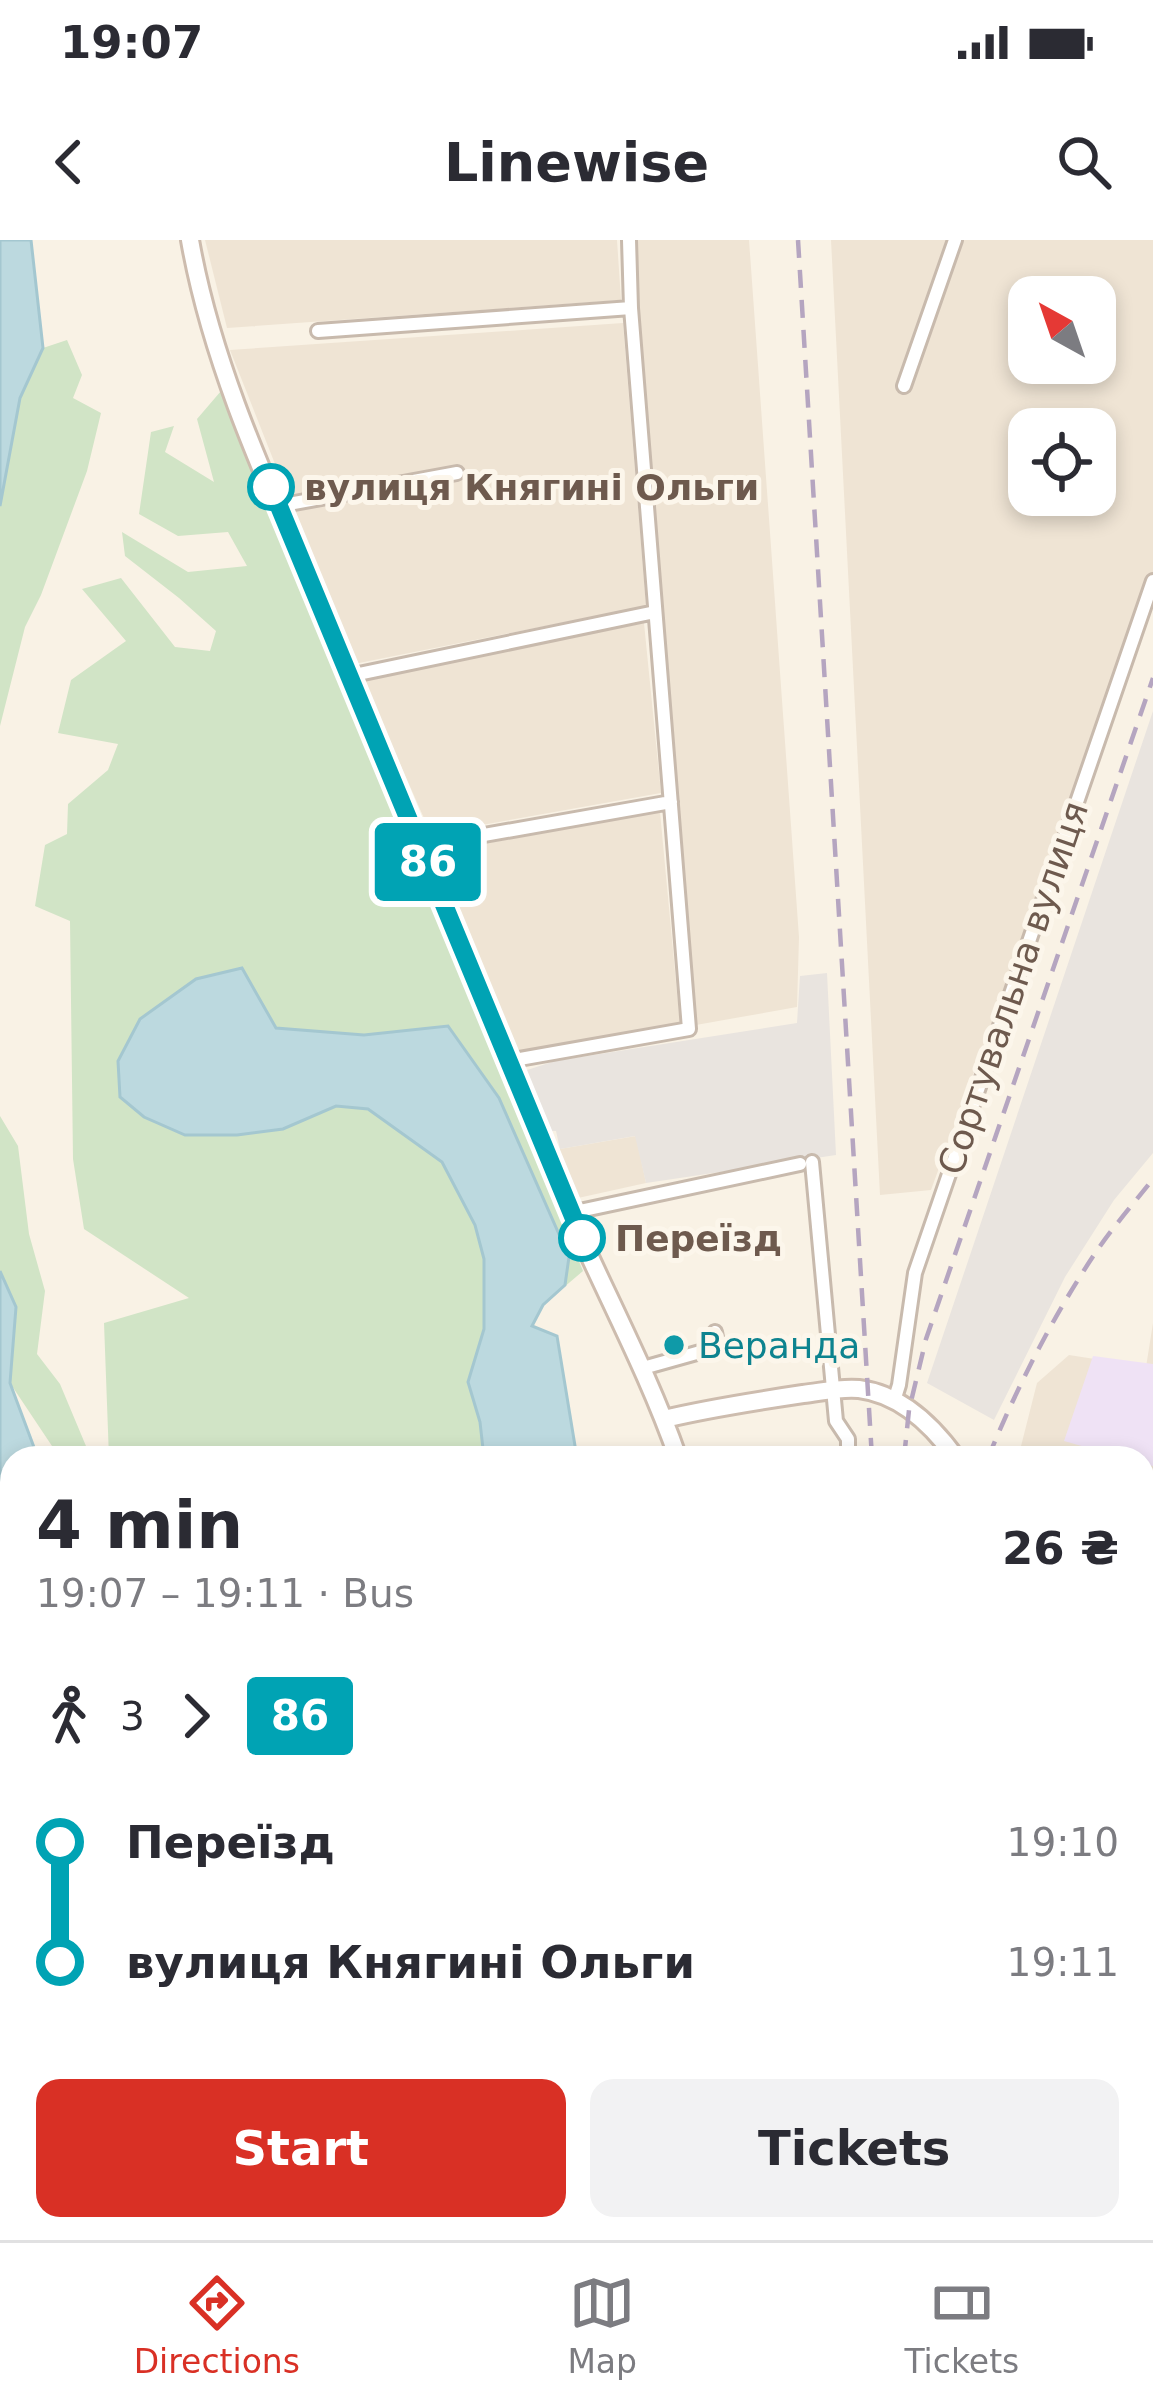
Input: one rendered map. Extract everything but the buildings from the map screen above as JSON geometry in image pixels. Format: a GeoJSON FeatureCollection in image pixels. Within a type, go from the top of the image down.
{"type":"FeatureCollection","features":[{"type":"Feature","properties":{"kind":"main road"},"geometry":{"type":"LineString","coordinates":[[190,240],[220,358],[278,506],[570,1213],[674,1446]]}},
{"type":"Feature","properties":{"kind":"main road"},"geometry":{"type":"LineString","coordinates":[[664,1419],[716,1407],[857,1389],[894,1401],[929,1426],[946,1446]]}},
{"type":"Feature","properties":{"kind":"street"},"geometry":{"type":"LineString","coordinates":[[508,1061],[688,1029],[629,240]]}},
{"type":"Feature","properties":{"kind":"street"},"geometry":{"type":"LineString","coordinates":[[904,386],[956,240]]}},
{"type":"Feature","properties":{"kind":"street"},"geometry":{"type":"LineString","coordinates":[[318,331],[631,308]]}},
{"type":"Feature","properties":{"kind":"street"},"geometry":{"type":"LineString","coordinates":[[278,506],[457,473]]}},
{"type":"Feature","properties":{"kind":"street","name":"Сортувальна вулиця"},"geometry":{"type":"LineString","coordinates":[[894,1401],[914,1273],[1153,581]]}},
{"type":"Feature","properties":{"kind":"street"},"geometry":{"type":"LineString","coordinates":[[349,676],[656,612]]}},
{"type":"Feature","properties":{"kind":"street"},"geometry":{"type":"LineString","coordinates":[[422,846],[671,802]]}},
{"type":"Feature","properties":{"kind":"street"},"geometry":{"type":"LineString","coordinates":[[570,1213],[806,1163],[836,1421],[848,1446]]}},
{"type":"Feature","properties":{"kind":"street"},"geometry":{"type":"LineString","coordinates":[[643,1369],[718,1347],[715,1332]]}},
{"type":"Feature","properties":{"kind":"shaded area"},"geometry":{"type":"Polygon","coordinates":[[[205,240],[617,240],[621,300],[227,328],[205,240]]]}},
{"type":"Feature","properties":{"kind":"shaded area"},"geometry":{"type":"Polygon","coordinates":[[[634,240],[749,240],[799,937],[797,1007],[696,1025],[634,240]]]}},
{"type":"Feature","properties":{"kind":"shaded area"},"geometry":{"type":"Polygon","coordinates":[[[831,240],[1153,240],[1153,581],[931,1190],[880,1195],[831,240]]]}},
{"type":"Feature","properties":{"kind":"shaded area"},"geometry":{"type":"Polygon","coordinates":[[[623,323],[646,606],[354,664],[230,350],[623,323]]]}},
{"type":"Feature","properties":{"kind":"shaded area"},"geometry":{"type":"Polygon","coordinates":[[[644,623],[661,793],[431,834],[363,680],[644,623]]]}},
{"type":"Feature","properties":{"kind":"shaded area"},"geometry":{"type":"Polygon","coordinates":[[[1153,711],[1153,1153],[1114,1200],[1065,1277],[994,1420],[927,1383],[1153,711]]]}},
{"type":"Feature","properties":{"kind":"shaded area"},"geometry":{"type":"Polygon","coordinates":[[[660,812],[680,1025],[514,1053],[438,852],[660,812]]]}},
{"type":"Feature","properties":{"kind":"shaded area"},"geometry":{"type":"Polygon","coordinates":[[[827,973],[836,1155],[646,1183],[635,1136],[560,1149],[556,1131],[548,1131],[524,1071],[555,1061],[797,1023],[800,976],[827,973]]]}},
{"type":"Feature","properties":{"kind":"shaded area"},"geometry":{"type":"Polygon","coordinates":[[[636,1136],[646,1183],[578,1198],[568,1190],[555,1157],[560,1149],[636,1136]]]}},
{"type":"Feature","properties":{"kind":"shaded area"},"geometry":{"type":"Polygon","coordinates":[[[1153,1323],[1153,1446],[1021,1446],[1037,1383],[1069,1355],[1146,1367],[1153,1323]]]}},
{"type":"Feature","properties":{"kind":"shaded area"},"geometry":{"type":"Polygon","coordinates":[[[1093,1356],[1153,1364],[1153,1446],[1082,1446],[1064,1441],[1093,1356]]]}},
{"type":"Feature","properties":{"kind":"green space"},"geometry":{"type":"Polygon","coordinates":[[[67,340],[82,375],[73,398],[101,413],[87,471],[25,627],[0,726],[0,506],[20,398],[43,348],[67,340]]]}},
{"type":"Feature","properties":{"kind":"green space"},"geometry":{"type":"Polygon","coordinates":[[[221,391],[583,1271],[543,1305],[565,1285],[448,1026],[364,1035],[276,1028],[243,968],[196,979],[283,1129],[336,1106],[368,1109],[442,1162],[475,1225],[484,1259],[484,1329],[468,1382],[483,1446],[109,1446],[104,1323],[189,1298],[84,1229],[73,1159],[70,921],[35,906],[45,845],[67,834],[68,804],[108,770],[118,744],[58,733],[71,680],[126,641],[82,589],[121,578],[175,647],[210,651],[216,631],[125,556],[122,532],[188,572],[247,566],[228,532],[178,536],[139,514],[151,432],[174,426],[165,452],[214,482],[197,419],[221,391]]]}},
{"type":"Feature","properties":{"kind":"green space"},"geometry":{"type":"Polygon","coordinates":[[[0,1116],[18,1146],[29,1234],[45,1291],[37,1354],[60,1384],[86,1446],[52,1446],[10,1383],[16,1307],[0,1271],[0,1116]]]}},
{"type":"Feature","properties":{"kind":"water"},"geometry":{"type":"Polygon","coordinates":[[[0,240],[31,240],[43,348],[20,398],[0,506],[0,240]]]}},
{"type":"Feature","properties":{"kind":"water"},"geometry":{"type":"Polygon","coordinates":[[[242,968],[276,1028],[364,1035],[448,1026],[499,1098],[569,1257],[565,1285],[543,1305],[532,1326],[557,1336],[575,1446],[483,1446],[468,1382],[484,1329],[484,1259],[475,1225],[442,1162],[368,1109],[336,1106],[283,1129],[185,1135],[144,1117],[120,1097],[118,1061],[140,1019],[196,979],[242,968]]]}},
{"type":"Feature","properties":{"kind":"water"},"geometry":{"type":"Polygon","coordinates":[[[0,1271],[16,1307],[10,1383],[34,1446],[0,1446],[0,1271]]]}},
{"type":"Feature","properties":{"kind":"railway"},"geometry":{"type":"LineString","coordinates":[[798,240],[871,1446]]}},
{"type":"Feature","properties":{"kind":"railway"},"geometry":{"type":"LineString","coordinates":[[905,1446],[926,1339],[1153,678]]}},
{"type":"Feature","properties":{"kind":"railway"},"geometry":{"type":"LineString","coordinates":[[993,1446],[1065,1301],[1153,1179]]}},
{"type":"Feature","properties":{"kind":"bus line","name":"86"},"geometry":{"type":"LineString","coordinates":[[271,487],[582,1238]]}},
{"type":"Feature","properties":{"kind":"place","name":"вулиця Княгині Ольги"},"geometry":{"type":"Point","coordinates":[271,487]}},
{"type":"Feature","properties":{"kind":"place","name":"Переїзд"},"geometry":{"type":"Point","coordinates":[582,1238]}},
{"type":"Feature","properties":{"kind":"place","name":"Веранда"},"geometry":{"type":"Point","coordinates":[674,1345]}}]}
